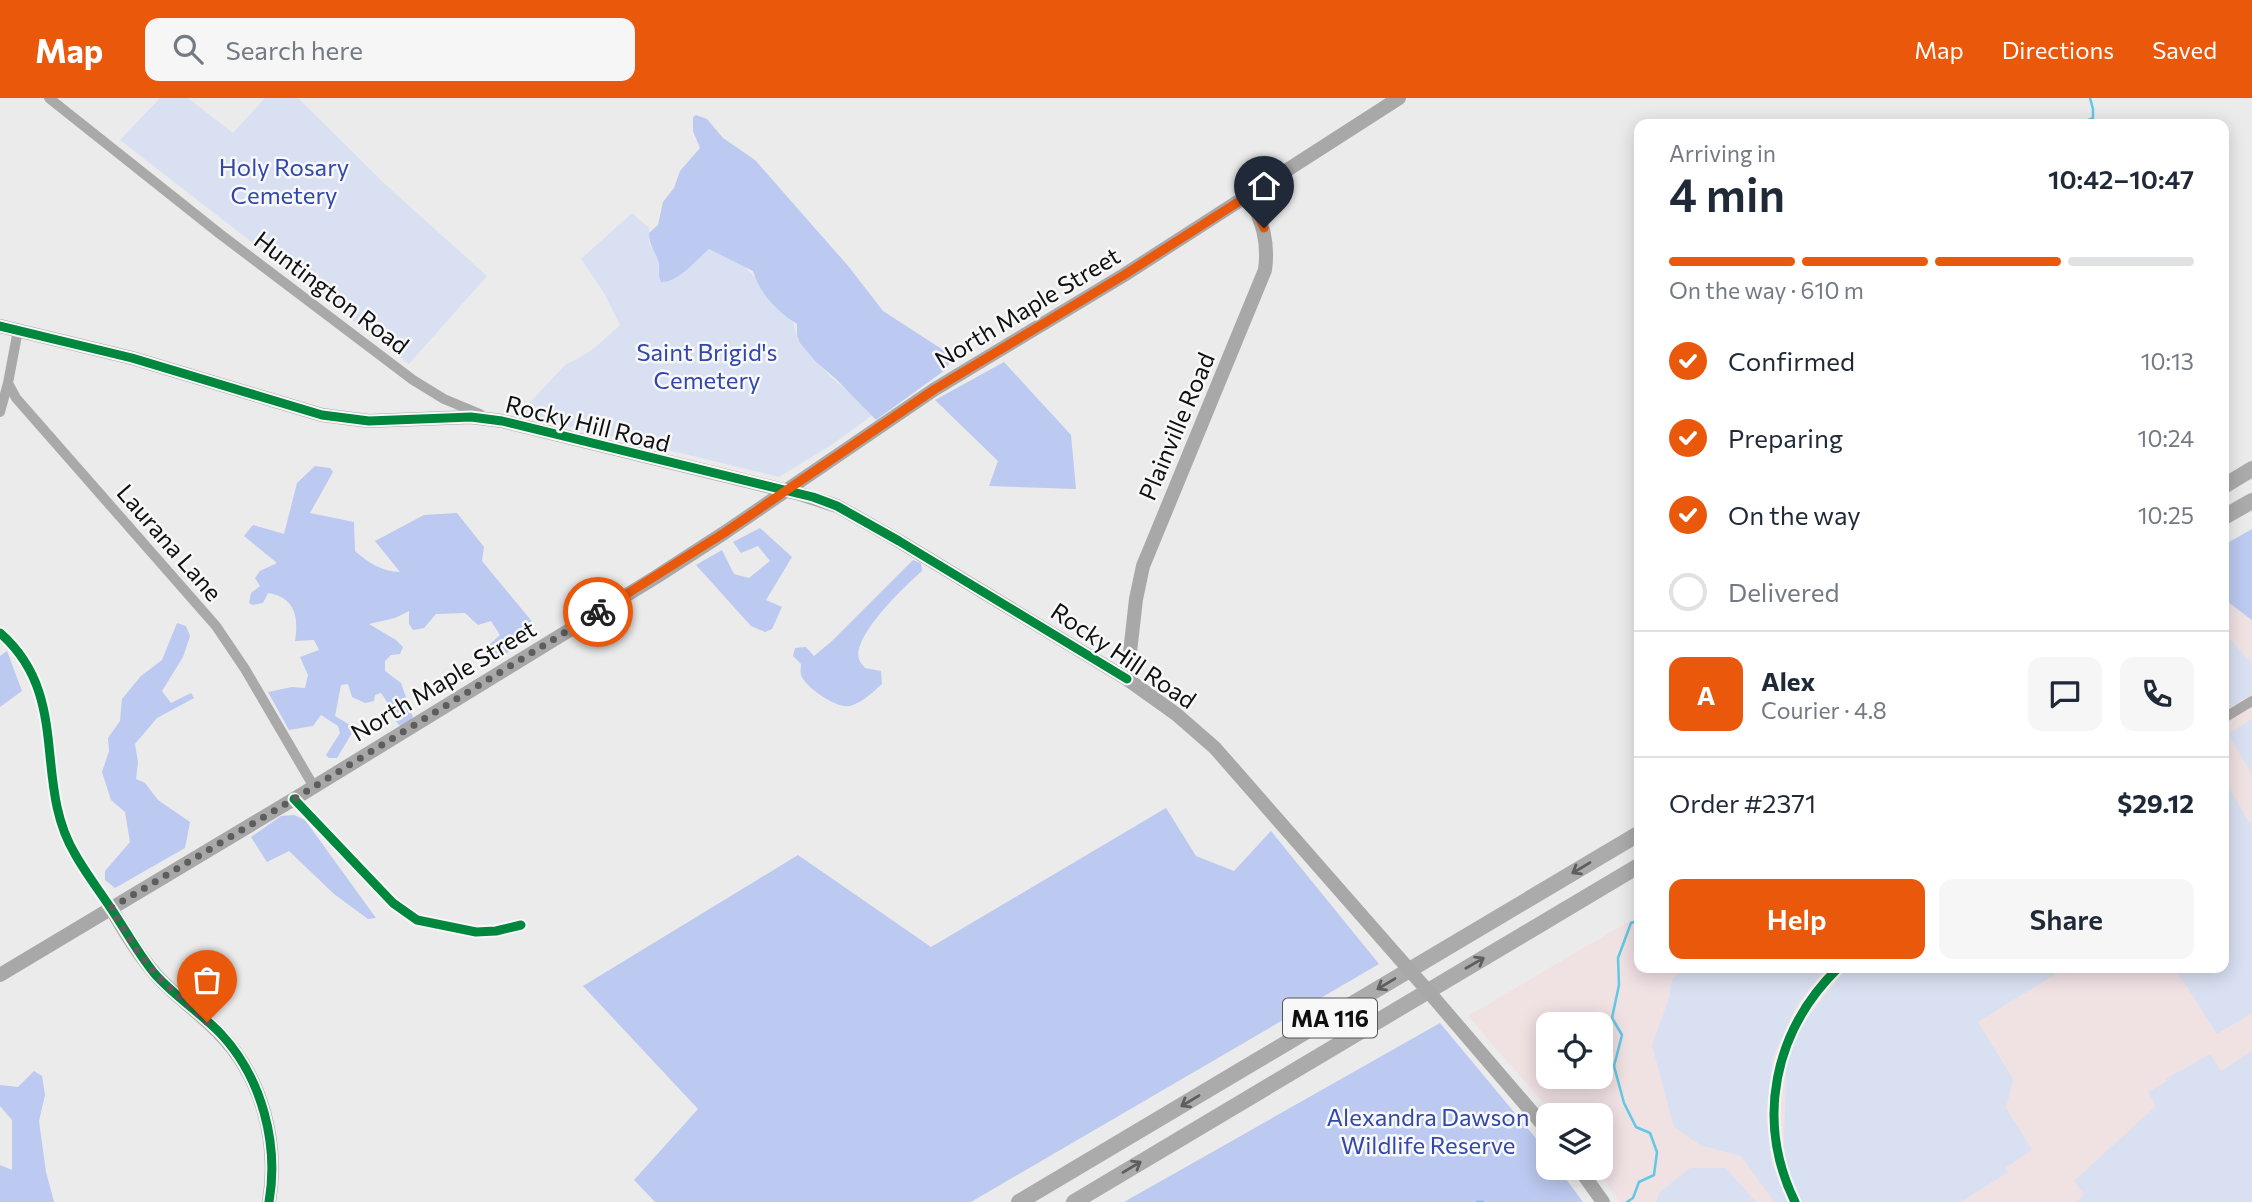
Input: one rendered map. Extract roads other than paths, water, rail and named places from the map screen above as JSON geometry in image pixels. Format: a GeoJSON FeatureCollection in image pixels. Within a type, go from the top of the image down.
{"type":"FeatureCollection","features":[{"type":"Feature","properties":{"kind":"main road","name":"North Maple Street"},"geometry":{"type":"LineString","coordinates":[[0,975],[314,787],[645,583],[788,490],[935,389],[1124,275],[1399,98]]}},
{"type":"Feature","properties":{"kind":"main road","name":"Plainville Road"},"geometry":{"type":"LineString","coordinates":[[1127,679],[1136,598],[1143,566],[1265,270],[1267,255],[1264,228],[1249,195]]}},
{"type":"Feature","properties":{"kind":"main road","name":"Rocky Hill Road"},"geometry":{"type":"LineString","coordinates":[[0,326],[132,358],[331,416],[369,421],[471,417],[502,421],[788,490],[837,506],[1127,679],[1215,748],[1536,1117]]}},
{"type":"Feature","properties":{"kind":"main road"},"geometry":{"type":"LineString","coordinates":[[2229,482],[2252,469]]}},
{"type":"Feature","properties":{"kind":"main road"},"geometry":{"type":"LineString","coordinates":[[2229,514],[2252,501]]}},
{"type":"Feature","properties":{"kind":"main road","name":"MA 116"},"geometry":{"type":"LineString","coordinates":[[1019,1202],[1634,837]]}},
{"type":"Feature","properties":{"kind":"main road","name":"MA 116"},"geometry":{"type":"LineString","coordinates":[[1074,1202],[1634,869]]}},
{"type":"Feature","properties":{"kind":"main road"},"geometry":{"type":"LineString","coordinates":[[111,908],[136,949],[157,976],[221,1035],[250,1076],[261,1105],[271,1152],[269,1202]]}},
{"type":"Feature","properties":{"kind":"main road"},"geometry":{"type":"LineString","coordinates":[[1587,1180],[1603,1202]]}},
{"type":"Feature","properties":{"kind":"street","name":"Huntington Road"},"geometry":{"type":"LineString","coordinates":[[49,98],[63,102],[220,233],[413,380],[455,405],[502,421]]}},
{"type":"Feature","properties":{"kind":"street"},"geometry":{"type":"LineString","coordinates":[[0,412],[18,330]]}},
{"type":"Feature","properties":{"kind":"street","name":"Laurana Lane"},"geometry":{"type":"LineString","coordinates":[[8,383],[16,398],[216,626],[314,787]]}},
{"type":"Feature","properties":{"kind":"street"},"geometry":{"type":"LineString","coordinates":[[0,633],[28,665],[39,687],[44,704],[62,826],[74,853],[111,908]]}},
{"type":"Feature","properties":{"kind":"street"},"geometry":{"type":"LineString","coordinates":[[2229,715],[2252,701]]}},
{"type":"Feature","properties":{"kind":"street"},"geometry":{"type":"LineString","coordinates":[[294,799],[393,903],[417,920],[476,932],[521,925]]}},
{"type":"Feature","properties":{"kind":"street"},"geometry":{"type":"LineString","coordinates":[[1795,1202],[1783,1174],[1778,1149],[1775,1109],[1777,1073],[1787,1043],[1800,1017],[1834,973]]}},
{"type":"Feature","properties":{"kind":"waterway"},"geometry":{"type":"LineString","coordinates":[[2090,98],[2093,109],[2091,119]]}},
{"type":"Feature","properties":{"kind":"waterway"},"geometry":{"type":"LineString","coordinates":[[1627,1202],[1633,1198],[1639,1182],[1654,1175],[1657,1152],[1650,1133],[1636,1127],[1624,1103],[1614,1066],[1622,1035],[1612,1018],[1619,985],[1618,958],[1631,923],[1634,922]]}},
{"type":"Feature","properties":{"kind":"waterway"},"geometry":{"type":"LineString","coordinates":[[1477,1202],[1483,1202]]}},
{"type":"Feature","properties":{"kind":"park label","name":"Holy Rosary Cemetery"},"geometry":{"type":"Point","coordinates":[284,180]}},
{"type":"Feature","properties":{"kind":"park label","name":"Saint Brigid's Cemetery"},"geometry":{"type":"Point","coordinates":[707,365]}},
{"type":"Feature","properties":{"kind":"park label","name":"Alexandra Dawson Wildlife Reserve"},"geometry":{"type":"Point","coordinates":[1428,1130]}}]}
